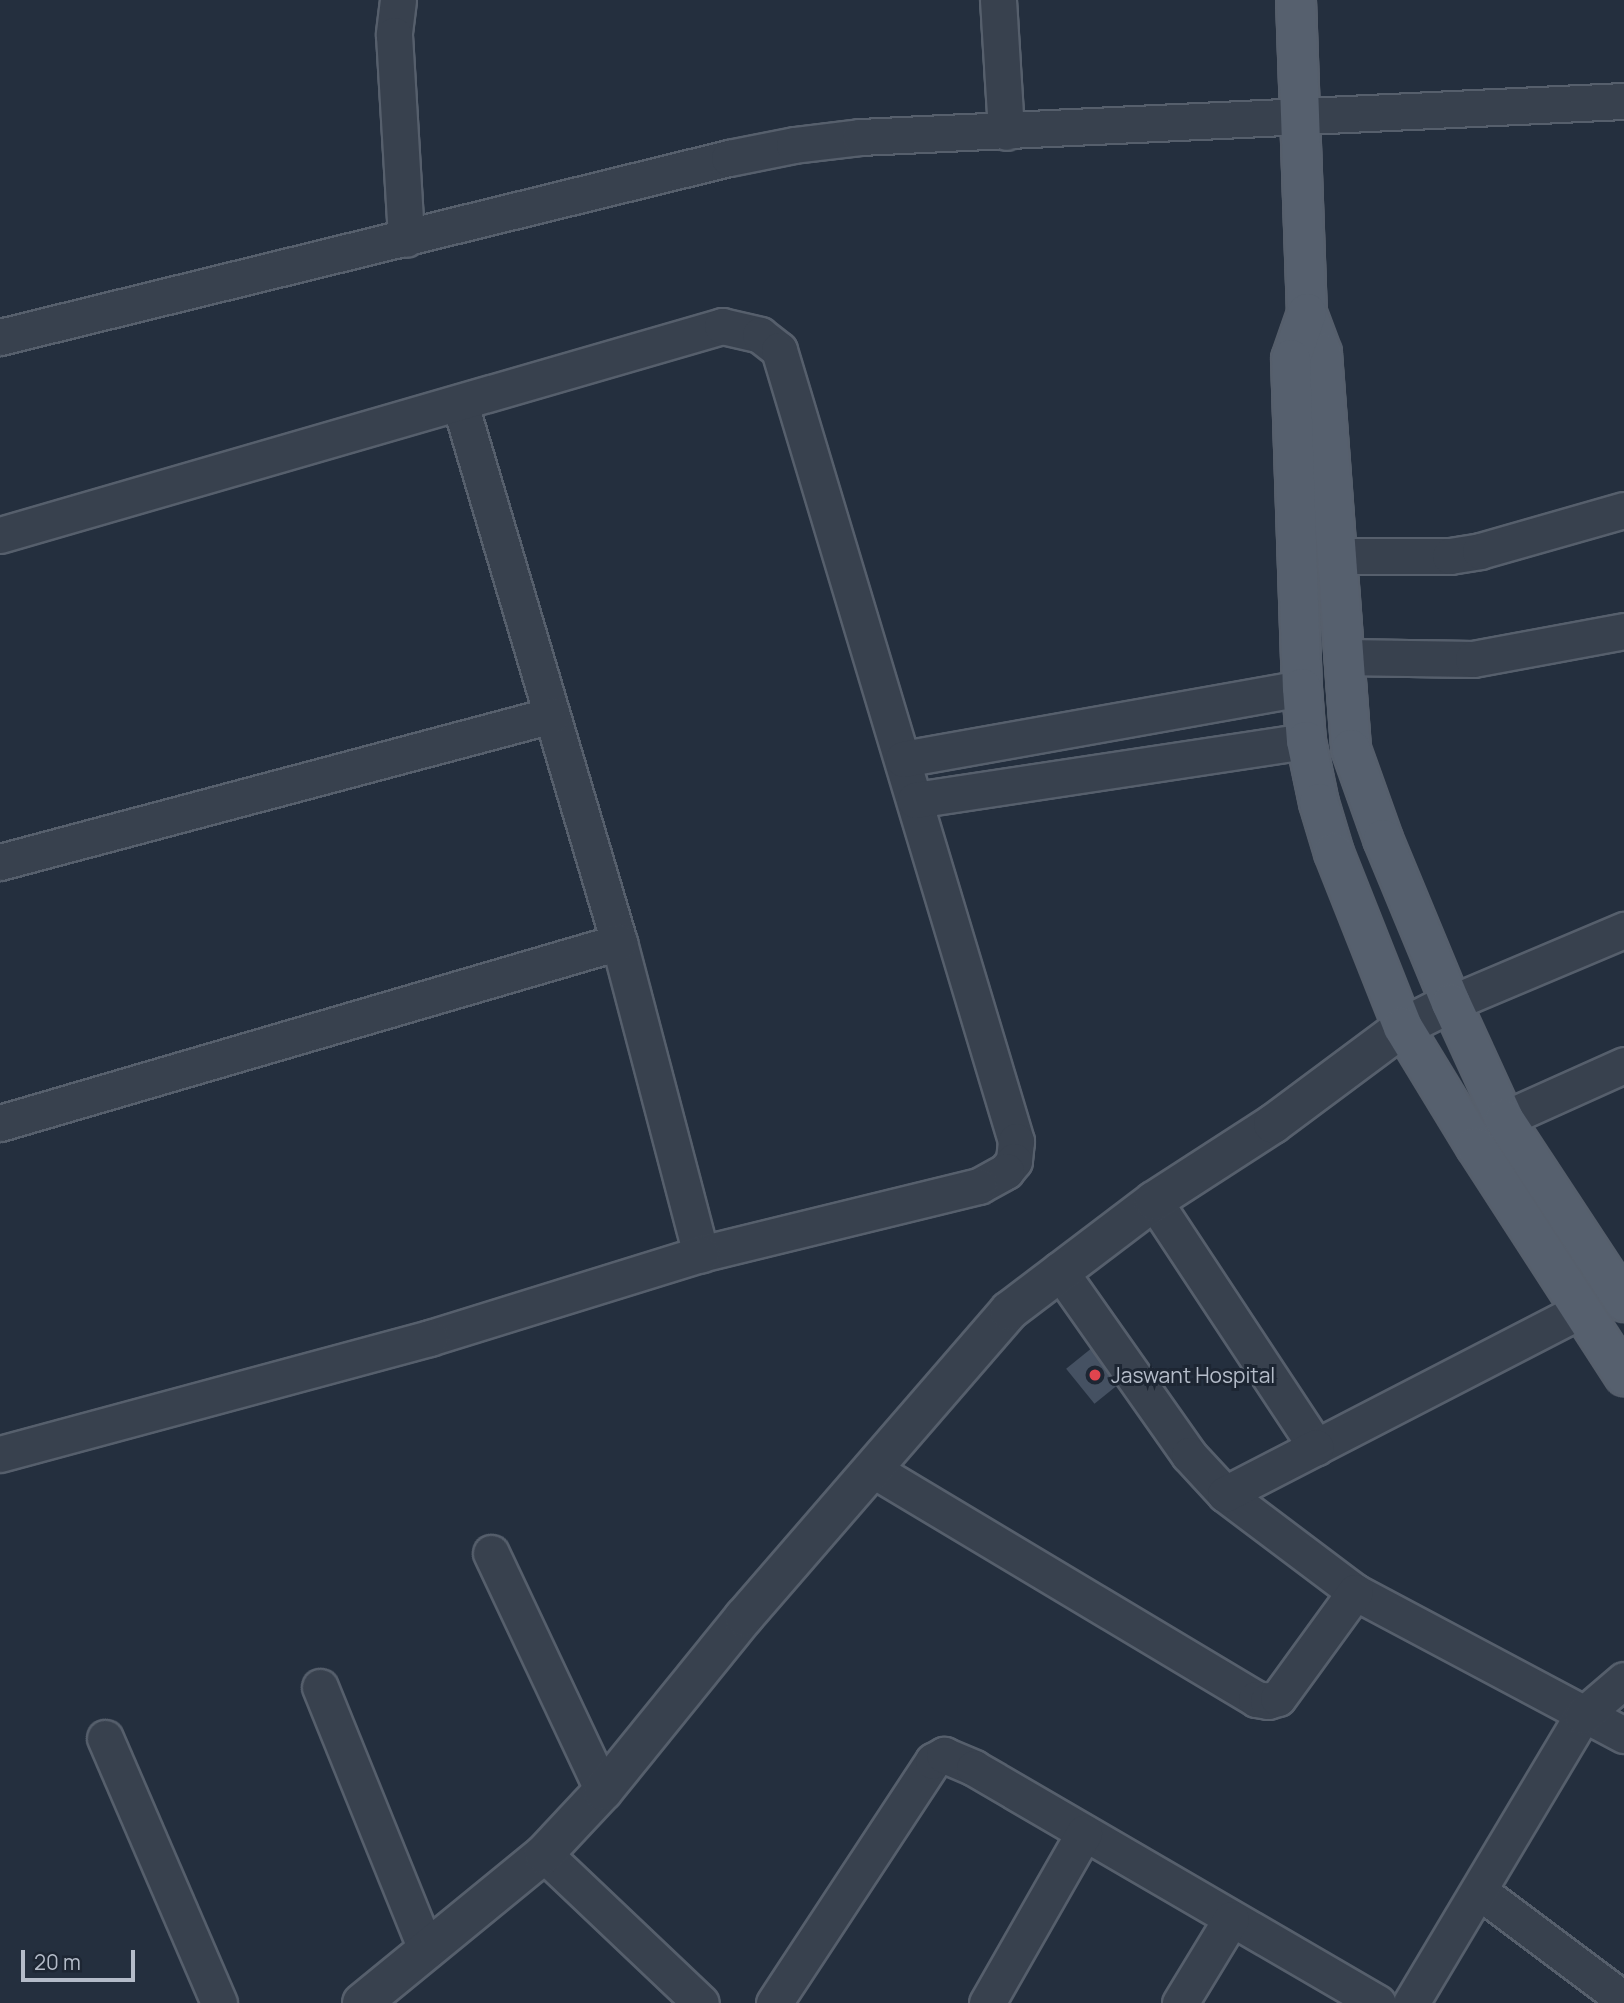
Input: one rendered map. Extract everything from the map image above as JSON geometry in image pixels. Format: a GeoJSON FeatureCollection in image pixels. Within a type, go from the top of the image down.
{"type":"FeatureCollection","features":[{"type":"Feature","properties":{"kind":"main road"},"geometry":{"type":"LineString","coordinates":[[1296,0],[1307,313],[1322,353],[1351,750],[1383,839],[1451,1003],[1504,1119],[1624,1302]]}},
{"type":"Feature","properties":{"kind":"main road"},"geometry":{"type":"LineString","coordinates":[[1307,313],[1291,359],[1302,688],[1306,741],[1319,803],[1334,853],[1403,1027],[1624,1376]]}},
{"type":"Feature","properties":{"kind":"street"},"geometry":{"type":"LineString","coordinates":[[398,0],[394,35],[406,239]]}},
{"type":"Feature","properties":{"kind":"street"},"geometry":{"type":"LineString","coordinates":[[998,0],[1006,132]]}},
{"type":"Feature","properties":{"kind":"street"},"geometry":{"type":"LineString","coordinates":[[0,337],[729,158],[794,145],[860,137],[1624,102]]}},
{"type":"Feature","properties":{"kind":"street"},"geometry":{"type":"LineString","coordinates":[[0,535],[722,326],[760,335],[779,350],[1016,1141],[1014,1161],[1006,1171],[979,1186],[701,1254],[430,1338],[0,1454]]}},
{"type":"Feature","properties":{"kind":"street"},"geometry":{"type":"LineString","coordinates":[[460,404],[619,942],[701,1254]]}},
{"type":"Feature","properties":{"kind":"street"},"geometry":{"type":"LineString","coordinates":[[1337,556],[1450,556],[1480,551],[1624,510]]}},
{"type":"Feature","properties":{"kind":"street"},"geometry":{"type":"LineString","coordinates":[[1344,657],[1473,659],[1624,631]]}},
{"type":"Feature","properties":{"kind":"street"},"geometry":{"type":"LineString","coordinates":[[903,759],[1302,688]]}},
{"type":"Feature","properties":{"kind":"street"},"geometry":{"type":"LineString","coordinates":[[0,862],[552,715]]}},
{"type":"Feature","properties":{"kind":"street"},"geometry":{"type":"LineString","coordinates":[[915,800],[1306,741]]}},
{"type":"Feature","properties":{"kind":"street"},"geometry":{"type":"LineString","coordinates":[[362,2003],[544,1854],[603,1791],[744,1617],[984,1335],[1009,1311],[1059,1270],[1154,1201],[1273,1124],[1403,1027],[1451,1003],[1624,930]]}},
{"type":"Feature","properties":{"kind":"street"},"geometry":{"type":"LineString","coordinates":[[0,1124],[619,942]]}},
{"type":"Feature","properties":{"kind":"street"},"geometry":{"type":"LineString","coordinates":[[1504,1119],[1624,1065]]}},
{"type":"Feature","properties":{"kind":"street"},"geometry":{"type":"LineString","coordinates":[[1154,1201],[1316,1447]]}},
{"type":"Feature","properties":{"kind":"street"},"geometry":{"type":"LineString","coordinates":[[1059,1270],[1181,1444],[1225,1494],[1355,1592],[1582,1716],[1624,1735]]}},
{"type":"Feature","properties":{"kind":"street"},"geometry":{"type":"LineString","coordinates":[[1225,1494],[1581,1310]]}},
{"type":"Feature","properties":{"kind":"street"},"geometry":{"type":"LineString","coordinates":[[872,1469],[1256,1699],[1278,1699],[1355,1592]]}},
{"type":"Feature","properties":{"kind":"street"},"geometry":{"type":"LineString","coordinates":[[491,1553],[603,1791]]}},
{"type":"Feature","properties":{"kind":"street"},"geometry":{"type":"LineString","coordinates":[[1411,2003],[1582,1716],[1624,1680]]}},
{"type":"Feature","properties":{"kind":"street"},"geometry":{"type":"LineString","coordinates":[[320,1687],[426,1950]]}},
{"type":"Feature","properties":{"kind":"street"},"geometry":{"type":"LineString","coordinates":[[105,1738],[219,2003]]}},
{"type":"Feature","properties":{"kind":"street"},"geometry":{"type":"LineString","coordinates":[[774,2003],[937,1757],[951,1755],[1378,2003]]}},
{"type":"Feature","properties":{"kind":"street"},"geometry":{"type":"LineString","coordinates":[[987,2003],[1084,1833]]}},
{"type":"Feature","properties":{"kind":"street"},"geometry":{"type":"LineString","coordinates":[[544,1854],[701,2003]]}},
{"type":"Feature","properties":{"kind":"street"},"geometry":{"type":"LineString","coordinates":[[1479,1891],[1624,2000]]}},
{"type":"Feature","properties":{"kind":"street"},"geometry":{"type":"LineString","coordinates":[[1180,2003],[1231,1919]]}},
{"type":"Feature","properties":{"kind":"building"},"geometry":{"type":"Polygon","coordinates":[[[1098,1343],[1126,1378],[1094,1404],[1066,1369],[1098,1343]]]}},
{"type":"Feature","properties":{"kind":"place","name":"Jaswant Hospital"},"geometry":{"type":"Point","coordinates":[1095,1375]}}]}
